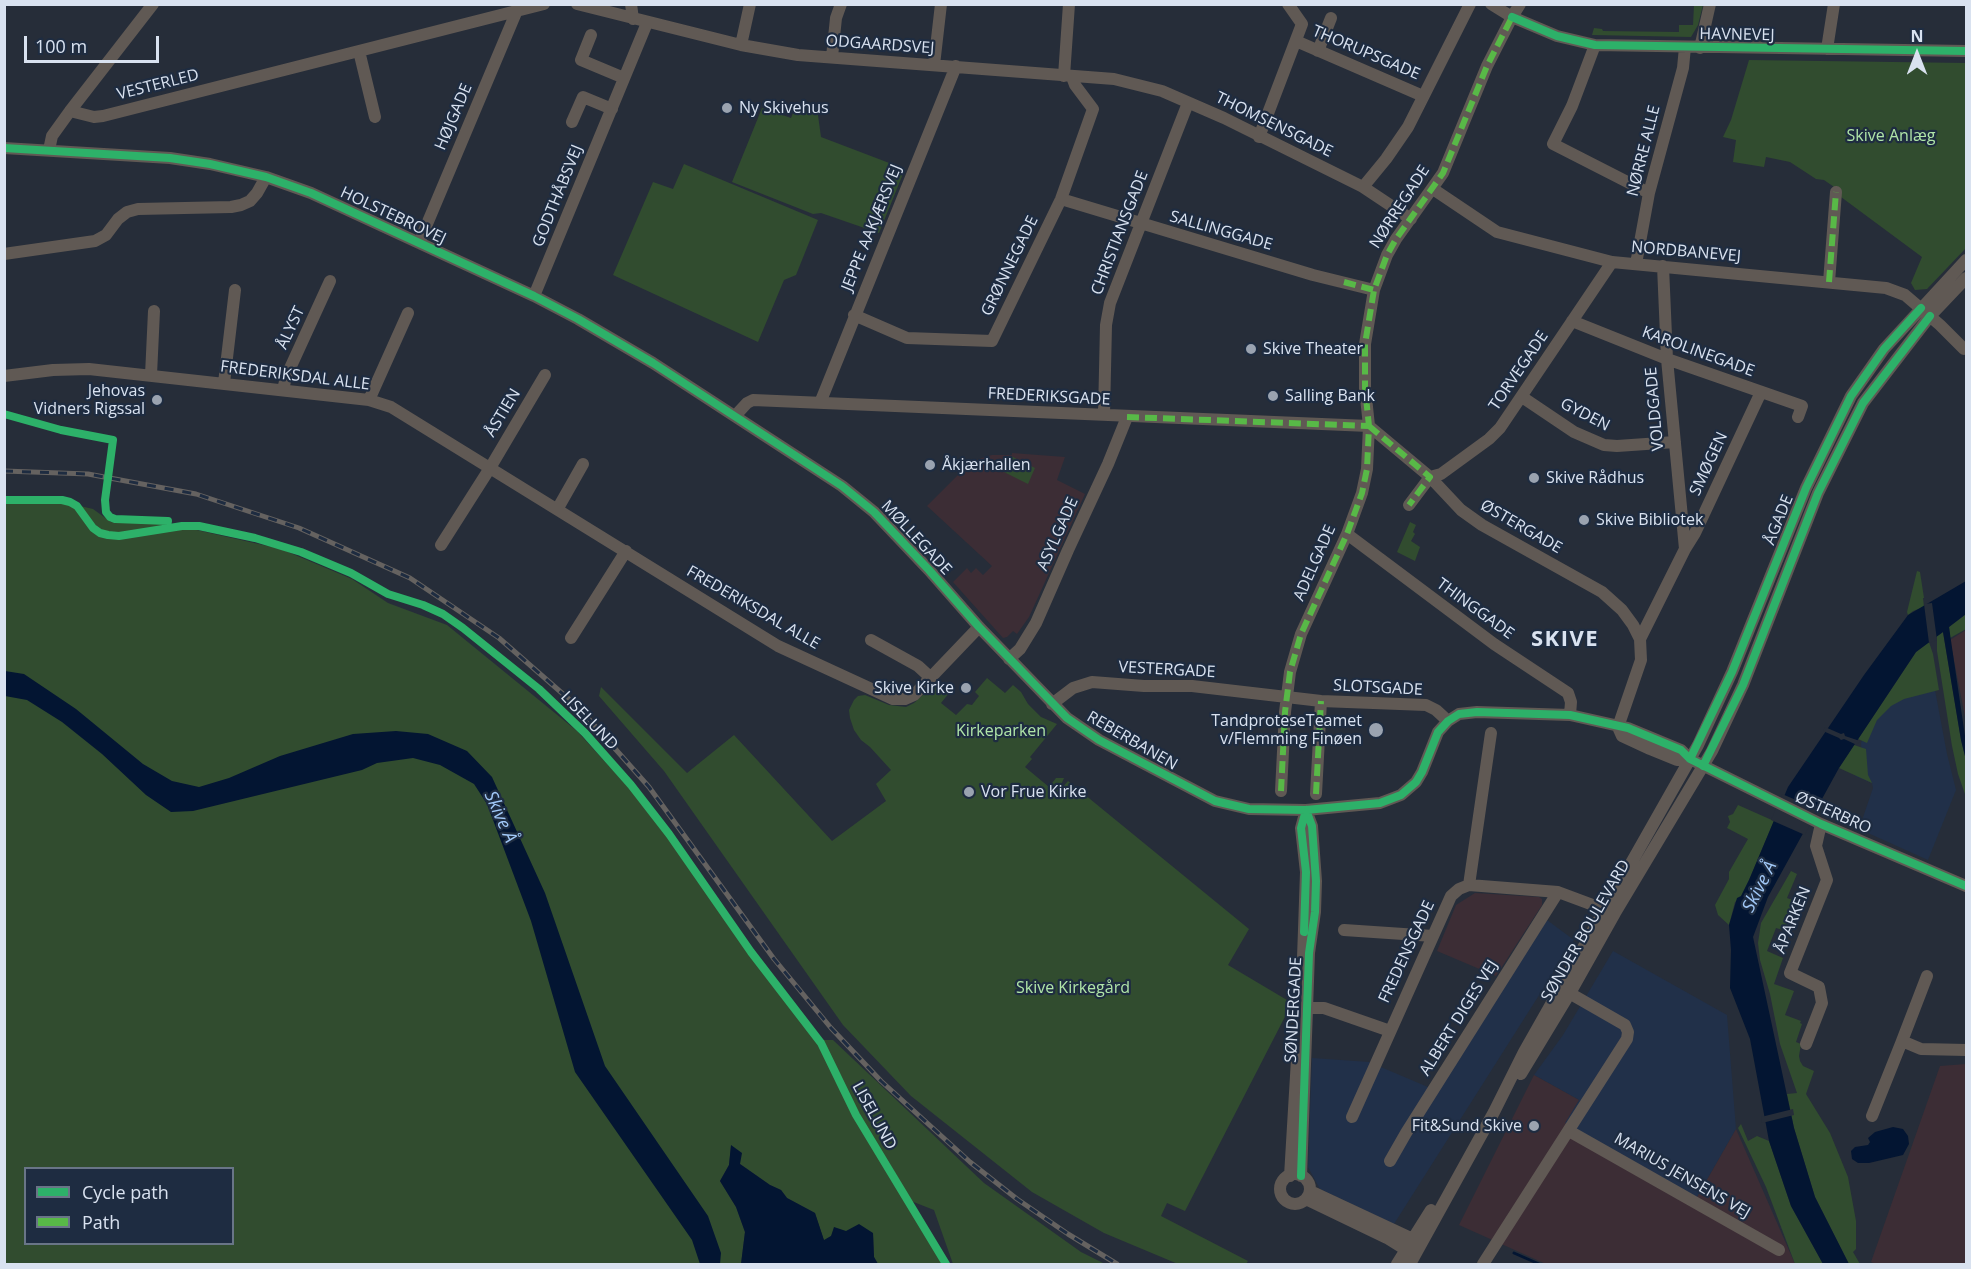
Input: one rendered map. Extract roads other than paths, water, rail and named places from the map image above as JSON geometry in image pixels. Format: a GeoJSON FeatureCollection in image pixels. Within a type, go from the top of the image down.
{"type":"FeatureCollection","features":[{"type":"Feature","properties":{"kind":"street"},"geometry":{"type":"LineString","coordinates":[[49,150],[52,136],[153,4]]}},
{"type":"Feature","properties":{"kind":"street","name":"VESTERLED"},"geometry":{"type":"LineString","coordinates":[[70,111],[94,117],[103,116],[360,51],[518,8],[544,4]]}},
{"type":"Feature","properties":{"kind":"street","name":"ODGAARDSVEJ"},"geometry":{"type":"LineString","coordinates":[[577,4],[741,45],[798,55],[1114,79]]}},
{"type":"Feature","properties":{"kind":"street"},"geometry":{"type":"LineString","coordinates":[[631,4],[633,19]]}},
{"type":"Feature","properties":{"kind":"street"},"geometry":{"type":"LineString","coordinates":[[741,45],[750,4]]}},
{"type":"Feature","properties":{"kind":"street"},"geometry":{"type":"LineString","coordinates":[[832,57],[836,18],[841,4]]}},
{"type":"Feature","properties":{"kind":"street"},"geometry":{"type":"LineString","coordinates":[[934,65],[942,4]]}},
{"type":"Feature","properties":{"kind":"street"},"geometry":{"type":"LineString","coordinates":[[1068,76],[1069,4]]}},
{"type":"Feature","properties":{"kind":"street"},"geometry":{"type":"LineString","coordinates":[[1259,137],[1302,24],[1288,4]]}},
{"type":"Feature","properties":{"kind":"street","name":"THORUPSGADE"},"geometry":{"type":"LineString","coordinates":[[1363,187],[1408,127],[1470,4]]}},
{"type":"Feature","properties":{"kind":"street","name":"HAVNEVEJ"},"geometry":{"type":"LineString","coordinates":[[1491,4],[1512,17],[1557,36],[1595,45],[1966,51]]}},
{"type":"Feature","properties":{"kind":"street","name":"NØRREGADE"},"geometry":{"type":"LineString","coordinates":[[1369,426],[1365,388],[1365,344],[1374,290],[1387,255],[1433,189],[1451,156],[1487,66],[1520,4]]}},
{"type":"Feature","properties":{"kind":"street"},"geometry":{"type":"LineString","coordinates":[[1701,48],[1710,4]]}},
{"type":"Feature","properties":{"kind":"street"},"geometry":{"type":"LineString","coordinates":[[1827,49],[1834,4]]}},
{"type":"Feature","properties":{"kind":"street","name":"HØJGADE"},"geometry":{"type":"LineString","coordinates":[[419,243],[518,8]]}},
{"type":"Feature","properties":{"kind":"street"},"geometry":{"type":"LineString","coordinates":[[1318,51],[1331,18]]}},
{"type":"Feature","properties":{"kind":"street","name":"GODTHÅBSVEJ"},"geometry":{"type":"LineString","coordinates":[[534,296],[647,23]]}},
{"type":"Feature","properties":{"kind":"street"},"geometry":{"type":"LineString","coordinates":[[591,35],[581,60],[624,78]]}},
{"type":"Feature","properties":{"kind":"street","name":"THORUPSGADE"},"geometry":{"type":"LineString","coordinates":[[1296,41],[1423,96]]}},
{"type":"Feature","properties":{"kind":"street"},"geometry":{"type":"LineString","coordinates":[[1595,45],[1572,106],[1553,144],[1649,193]]}},
{"type":"Feature","properties":{"kind":"street","name":"NØRRE ALLE"},"geometry":{"type":"LineString","coordinates":[[1636,264],[1649,193],[1683,68],[1685,48]]}},
{"type":"Feature","properties":{"kind":"street"},"geometry":{"type":"LineString","coordinates":[[360,51],[375,117]]}},
{"type":"Feature","properties":{"kind":"street","name":"JEPPE AAKJÆRSVEJ"},"geometry":{"type":"LineString","coordinates":[[820,404],[956,66]]}},
{"type":"Feature","properties":{"kind":"street","name":"GRØNNEGADE"},"geometry":{"type":"LineString","coordinates":[[854,315],[907,338],[992,341],[1061,199],[1093,109],[1068,76]]}},
{"type":"Feature","properties":{"kind":"street","name":"THOMSENSGADE"},"geometry":{"type":"LineString","coordinates":[[1114,79],[1162,92],[1188,103],[1363,187],[1411,219]]}},
{"type":"Feature","properties":{"kind":"street","name":"GODTHÅBSVEJ"},"geometry":{"type":"LineString","coordinates":[[572,122],[583,97],[612,109]]}},
{"type":"Feature","properties":{"kind":"street","name":"CHRISTIANSGADE"},"geometry":{"type":"LineString","coordinates":[[1104,415],[1106,325],[1110,303],[1188,103]]}},
{"type":"Feature","properties":{"kind":"street","name":"HOLSTEBROVEJ"},"geometry":{"type":"LineString","coordinates":[[4,148],[170,158],[237,169],[310,193],[534,296],[632,350],[735,416]]}},
{"type":"Feature","properties":{"kind":"street"},"geometry":{"type":"LineString","coordinates":[[4,254],[95,241],[106,235],[118,219],[127,212],[138,209],[241,205],[250,201],[266,177]]}},
{"type":"Feature","properties":{"kind":"street","name":"NORDBANEVEJ"},"geometry":{"type":"LineString","coordinates":[[1433,189],[1497,231],[1612,261],[1886,288],[1905,295],[1964,349]]}},
{"type":"Feature","properties":{"kind":"street"},"geometry":{"type":"LineString","coordinates":[[1829,282],[1836,192]]}},
{"type":"Feature","properties":{"kind":"street","name":"SALLINGGADE"},"geometry":{"type":"LineString","coordinates":[[1061,199],[1140,225],[1374,290]]}},
{"type":"Feature","properties":{"kind":"street","name":"ÅGADE"},"geometry":{"type":"LineString","coordinates":[[1703,766],[1743,685],[1818,493],[1863,403],[1930,316],[1966,260]]}},
{"type":"Feature","properties":{"kind":"street","name":"TORVEGADE"},"geometry":{"type":"LineString","coordinates":[[1430,477],[1441,474],[1489,439],[1500,428],[1612,261]]}},
{"type":"Feature","properties":{"kind":"street","name":"VOLDGADE"},"geometry":{"type":"LineString","coordinates":[[1663,266],[1667,359],[1685,549]]}},
{"type":"Feature","properties":{"kind":"street","name":"ÅGADE"},"geometry":{"type":"LineString","coordinates":[[1690,759],[1732,672],[1806,488],[1851,396],[1884,349],[1930,316],[1966,278]]}},
{"type":"Feature","properties":{"kind":"street","name":"ÅLYST"},"geometry":{"type":"LineString","coordinates":[[283,390],[286,377],[330,281]]}},
{"type":"Feature","properties":{"kind":"street"},"geometry":{"type":"LineString","coordinates":[[224,383],[235,290]]}},
{"type":"Feature","properties":{"kind":"street"},"geometry":{"type":"LineString","coordinates":[[151,375],[154,311]]}},
{"type":"Feature","properties":{"kind":"street"},"geometry":{"type":"LineString","coordinates":[[369,400],[408,313]]}},
{"type":"Feature","properties":{"kind":"street","name":"KAROLINEGADE"},"geometry":{"type":"LineString","coordinates":[[1572,321],[1667,359],[1802,406],[1797,417]]}},
{"type":"Feature","properties":{"kind":"street","name":"FREDERIKSDAL ALLE"},"geometry":{"type":"LineString","coordinates":[[4,376],[53,370],[89,369],[369,400],[391,407],[558,508],[778,646],[893,699],[905,699],[912,696],[932,678],[979,627]]}},
{"type":"Feature","properties":{"kind":"street","name":"ÅSTIEN"},"geometry":{"type":"LineString","coordinates":[[490,468],[545,375]]}},
{"type":"Feature","properties":{"kind":"street","name":"SMØGEN"},"geometry":{"type":"LineString","coordinates":[[1640,639],[1695,533],[1761,392]]}},
{"type":"Feature","properties":{"kind":"street","name":"GYDEN"},"geometry":{"type":"LineString","coordinates":[[1522,397],[1574,432],[1604,445],[1674,442]]}},
{"type":"Feature","properties":{"kind":"street","name":"FREDERIKSGADE"},"geometry":{"type":"LineString","coordinates":[[735,416],[753,400],[1369,426]]}},
{"type":"Feature","properties":{"kind":"street","name":"MØLLEGADE"},"geometry":{"type":"LineString","coordinates":[[735,416],[842,486],[874,512],[979,627]]}},
{"type":"Feature","properties":{"kind":"street","name":"ASYLGADE"},"geometry":{"type":"LineString","coordinates":[[1009,659],[1020,649],[1036,623],[1127,417]]}},
{"type":"Feature","properties":{"kind":"street","name":"ØSTERGADE"},"geometry":{"type":"LineString","coordinates":[[1369,426],[1430,477],[1461,510],[1482,525],[1602,592],[1622,610],[1640,639],[1641,660],[1617,727]]}},
{"type":"Feature","properties":{"kind":"street","name":"ADELGADE"},"geometry":{"type":"LineString","coordinates":[[1281,790],[1286,698],[1290,672],[1301,634],[1347,534],[1362,493],[1367,469],[1369,426]]}},
{"type":"Feature","properties":{"kind":"street"},"geometry":{"type":"LineString","coordinates":[[558,508],[583,464]]}},
{"type":"Feature","properties":{"kind":"street"},"geometry":{"type":"LineString","coordinates":[[441,545],[490,468]]}},
{"type":"Feature","properties":{"kind":"street"},"geometry":{"type":"LineString","coordinates":[[1409,505],[1430,477]]}},
{"type":"Feature","properties":{"kind":"street","name":"THINGGADE"},"geometry":{"type":"LineString","coordinates":[[1347,534],[1494,644],[1568,693],[1571,702],[1570,715]]}},
{"type":"Feature","properties":{"kind":"street"},"geometry":{"type":"LineString","coordinates":[[571,638],[626,551]]}},
{"type":"Feature","properties":{"kind":"street","name":"REBERBANEN"},"geometry":{"type":"LineString","coordinates":[[979,627],[1052,704],[1077,726],[1215,801],[1249,809],[1306,810],[1380,803],[1401,795],[1418,779],[1436,736],[1448,721]]}},
{"type":"Feature","properties":{"kind":"street"},"geometry":{"type":"LineString","coordinates":[[871,640],[918,666],[932,678]]}},
{"type":"Feature","properties":{"kind":"street","name":"VESTERGADE"},"geometry":{"type":"LineString","coordinates":[[1052,704],[1072,688],[1092,682],[1144,686],[1192,686],[1286,698]]}},
{"type":"Feature","properties":{"kind":"street","name":"SLOTSGADE"},"geometry":{"type":"LineString","coordinates":[[1286,698],[1426,705],[1436,710],[1448,721]]}},
{"type":"Feature","properties":{"kind":"street"},"geometry":{"type":"LineString","coordinates":[[1316,794],[1321,701]]}},
{"type":"Feature","properties":{"kind":"street"},"geometry":{"type":"LineString","coordinates":[[1448,721],[1459,714],[1470,712],[1570,715],[1598,720],[1617,727]]}},
{"type":"Feature","properties":{"kind":"street","name":"ØSTERBRO"},"geometry":{"type":"LineString","coordinates":[[1617,727],[1622,736],[1641,745],[1677,760],[1690,759],[1821,824],[1966,886]]}},
{"type":"Feature","properties":{"kind":"street"},"geometry":{"type":"LineString","coordinates":[[1491,733],[1469,885],[1558,892],[1609,911]]}},
{"type":"Feature","properties":{"kind":"street","name":"SØNDER BOULEVARD"},"geometry":{"type":"LineString","coordinates":[[1397,1264],[1413,1250],[1474,1147],[1521,1059],[1565,990],[1609,911],[1690,759]]}},
{"type":"Feature","properties":{"kind":"street","name":"SØNDER BOULEVARD"},"geometry":{"type":"LineString","coordinates":[[1609,911],[1703,766]]}},
{"type":"Feature","properties":{"kind":"street","name":"SØNDERGADE"},"geometry":{"type":"LineString","coordinates":[[1295,1176],[1309,953],[1315,912],[1316,872],[1312,826],[1306,810]]}},
{"type":"Feature","properties":{"kind":"street","name":"SØNDERGADE"},"geometry":{"type":"LineString","coordinates":[[1295,1176],[1306,872],[1301,828],[1306,810]]}},
{"type":"Feature","properties":{"kind":"street","name":"ÅPARKEN"},"geometry":{"type":"LineString","coordinates":[[1806,1044],[1822,1003],[1819,987],[1790,973],[1827,880],[1816,846],[1821,824]]}},
{"type":"Feature","properties":{"kind":"street","name":"FREDENSGADE"},"geometry":{"type":"LineString","coordinates":[[1352,1117],[1451,896],[1459,889],[1469,885]]}},
{"type":"Feature","properties":{"kind":"street","name":"ALBERT DIGES VEJ"},"geometry":{"type":"LineString","coordinates":[[1390,1161],[1558,892]]}},
{"type":"Feature","properties":{"kind":"street"},"geometry":{"type":"LineString","coordinates":[[1344,930],[1433,936]]}},
{"type":"Feature","properties":{"kind":"street"},"geometry":{"type":"LineString","coordinates":[[1872,1116],[1927,976]]}},
{"type":"Feature","properties":{"kind":"street"},"geometry":{"type":"LineString","coordinates":[[1483,1264],[1627,1039],[1628,1032],[1625,1025],[1565,990]]}},
{"type":"Feature","properties":{"kind":"street"},"geometry":{"type":"LineString","coordinates":[[1306,1008],[1324,1008],[1390,1031]]}},
{"type":"Feature","properties":{"kind":"street"},"geometry":{"type":"LineString","coordinates":[[1902,1041],[1921,1049],[1966,1050]]}},
{"type":"Feature","properties":{"kind":"street","name":"MARIUS JENSENS VEJ"},"geometry":{"type":"LineString","coordinates":[[1569,1131],[1779,1250]]}},
{"type":"Feature","properties":{"kind":"street"},"geometry":{"type":"LineString","coordinates":[[1295,1176],[1308,1182],[1308,1195],[1302,1203],[1295,1204],[1284,1199],[1280,1191],[1281,1186],[1286,1178],[1295,1176]]}},
{"type":"Feature","properties":{"kind":"street"},"geometry":{"type":"LineString","coordinates":[[1308,1195],[1413,1250]]}},
{"type":"Feature","properties":{"kind":"water","name":"Skive Å"},"geometry":{"type":"Polygon","coordinates":[[[1966,581],[1966,614],[1949,627],[1966,743],[1966,760],[1943,632],[1916,652],[1839,768],[1768,897],[1753,937],[1794,1128],[1815,1197],[1849,1264],[1823,1264],[1791,1206],[1769,1141],[1750,1039],[1730,988],[1729,925],[1737,898],[1741,896],[1749,880],[1788,787],[1864,675],[1908,615],[1966,581]]]}},
{"type":"Feature","properties":{"kind":"water","name":"Skive Å"},"geometry":{"type":"Polygon","coordinates":[[[5,671],[24,674],[76,709],[143,764],[172,781],[199,787],[229,778],[280,756],[353,734],[396,731],[428,734],[467,751],[492,777],[545,893],[605,1066],[708,1216],[721,1253],[720,1264],[700,1264],[692,1240],[575,1072],[531,921],[487,804],[474,784],[440,765],[413,758],[377,763],[362,770],[193,811],[171,812],[146,795],[102,754],[62,722],[27,700],[5,696],[5,671]]]}},
{"type":"Feature","properties":{"kind":"water"},"geometry":{"type":"Polygon","coordinates":[[[1893,1127],[1903,1129],[1908,1136],[1909,1144],[1903,1155],[1869,1163],[1858,1163],[1852,1159],[1851,1151],[1855,1147],[1868,1145],[1870,1142],[1868,1138],[1875,1132],[1893,1127]]]}},
{"type":"Feature","properties":{"kind":"water"},"geometry":{"type":"Polygon","coordinates":[[[731,1145],[742,1153],[740,1164],[781,1190],[787,1198],[815,1213],[824,1240],[831,1236],[834,1227],[846,1231],[859,1224],[873,1233],[874,1257],[878,1264],[741,1264],[745,1232],[736,1207],[720,1181],[729,1165],[731,1145]]]}},
{"type":"Feature","properties":{"kind":"waterway"},"geometry":{"type":"LineString","coordinates":[[1514,1253],[1539,1264]]}},
{"type":"Feature","properties":{"kind":"railway"},"geometry":{"type":"LineString","coordinates":[[4,471],[88,474],[196,494],[299,528],[410,578],[499,638],[579,708],[649,787],[774,959],[831,1028],[881,1081],[970,1162],[1017,1199],[1117,1264]]}},
{"type":"Feature","properties":{"kind":"place","name":"Ny Skivehus"},"geometry":{"type":"Point","coordinates":[727,108]}},
{"type":"Feature","properties":{"kind":"place","name":"Skive Theater"},"geometry":{"type":"Point","coordinates":[1251,349]}},
{"type":"Feature","properties":{"kind":"place","name":"Salling Bank"},"geometry":{"type":"Point","coordinates":[1273,396]}},
{"type":"Feature","properties":{"kind":"place","name":"Jehovas Vidners Rigssal"},"geometry":{"type":"Point","coordinates":[157,400]}},
{"type":"Feature","properties":{"kind":"place","name":"Åkjærhallen"},"geometry":{"type":"Point","coordinates":[930,465]}},
{"type":"Feature","properties":{"kind":"place","name":"Skive Rådhus"},"geometry":{"type":"Point","coordinates":[1534,478]}},
{"type":"Feature","properties":{"kind":"place","name":"Skive Bibliotek"},"geometry":{"type":"Point","coordinates":[1584,520]}},
{"type":"Feature","properties":{"kind":"place","name":"Skive Kirke"},"geometry":{"type":"Point","coordinates":[966,688]}},
{"type":"Feature","properties":{"kind":"place","name":"TandproteseTeamet v/Flemming Finøen"},"geometry":{"type":"Point","coordinates":[1376,730]}},
{"type":"Feature","properties":{"kind":"place","name":"Vor Frue Kirke"},"geometry":{"type":"Point","coordinates":[969,792]}},
{"type":"Feature","properties":{"kind":"place","name":"Fit&Sund Skive"},"geometry":{"type":"Point","coordinates":[1534,1126]}},
{"type":"Feature","properties":{"kind":"district","name":"SKIVE"},"geometry":{"type":"Point","coordinates":[1565,640]}},
{"type":"Feature","properties":{"kind":"park label","name":"Skive Anlæg"},"geometry":{"type":"Point","coordinates":[1891,136]}},
{"type":"Feature","properties":{"kind":"park label","name":"Kirkeparken"},"geometry":{"type":"Point","coordinates":[1001,731]}},
{"type":"Feature","properties":{"kind":"park label","name":"Skive Kirkegård"},"geometry":{"type":"Point","coordinates":[1073,988]}}]}
